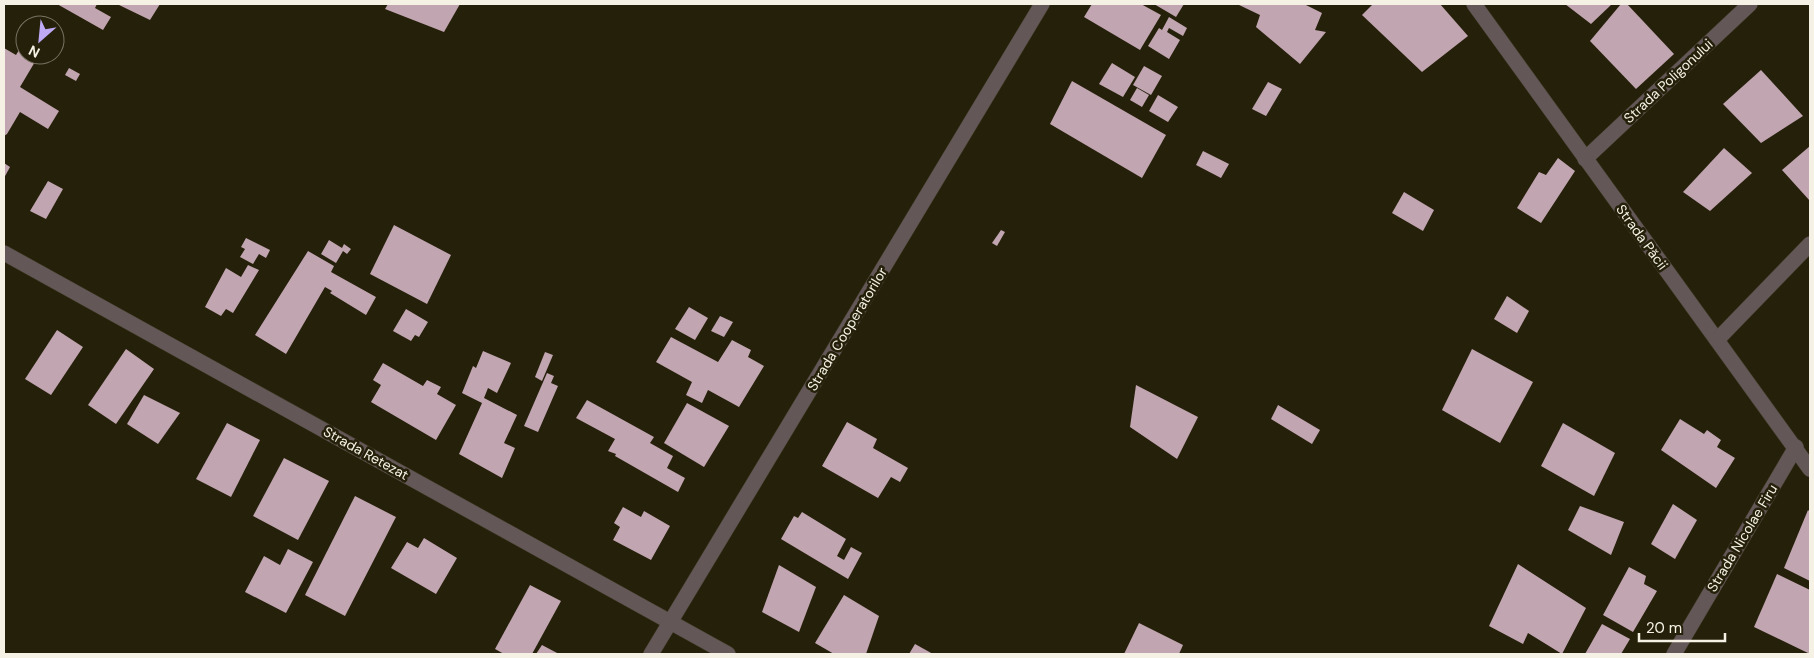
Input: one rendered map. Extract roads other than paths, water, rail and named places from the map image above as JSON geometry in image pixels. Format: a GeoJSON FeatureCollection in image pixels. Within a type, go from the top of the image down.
{"type":"FeatureCollection","features":[{"type":"Feature","properties":{"kind":"street","name":"Strada Cooperatorilor"},"geometry":{"type":"LineString","coordinates":[[651,654],[1042,4]]}},
{"type":"Feature","properties":{"kind":"street","name":"Strada Păcii"},"geometry":{"type":"LineString","coordinates":[[1474,4],[1716,340],[1796,447],[1810,469]]}},
{"type":"Feature","properties":{"kind":"street","name":"Strada Poligonului"},"geometry":{"type":"LineString","coordinates":[[1585,159],[1750,4]]}},
{"type":"Feature","properties":{"kind":"street"},"geometry":{"type":"LineString","coordinates":[[1716,340],[1810,244]]}},
{"type":"Feature","properties":{"kind":"street","name":"Strada Retezat"},"geometry":{"type":"LineString","coordinates":[[4,253],[728,654]]}},
{"type":"Feature","properties":{"kind":"street","name":"Strada Nicolae Firu"},"geometry":{"type":"LineString","coordinates":[[1674,654],[1796,447]]}}]}
